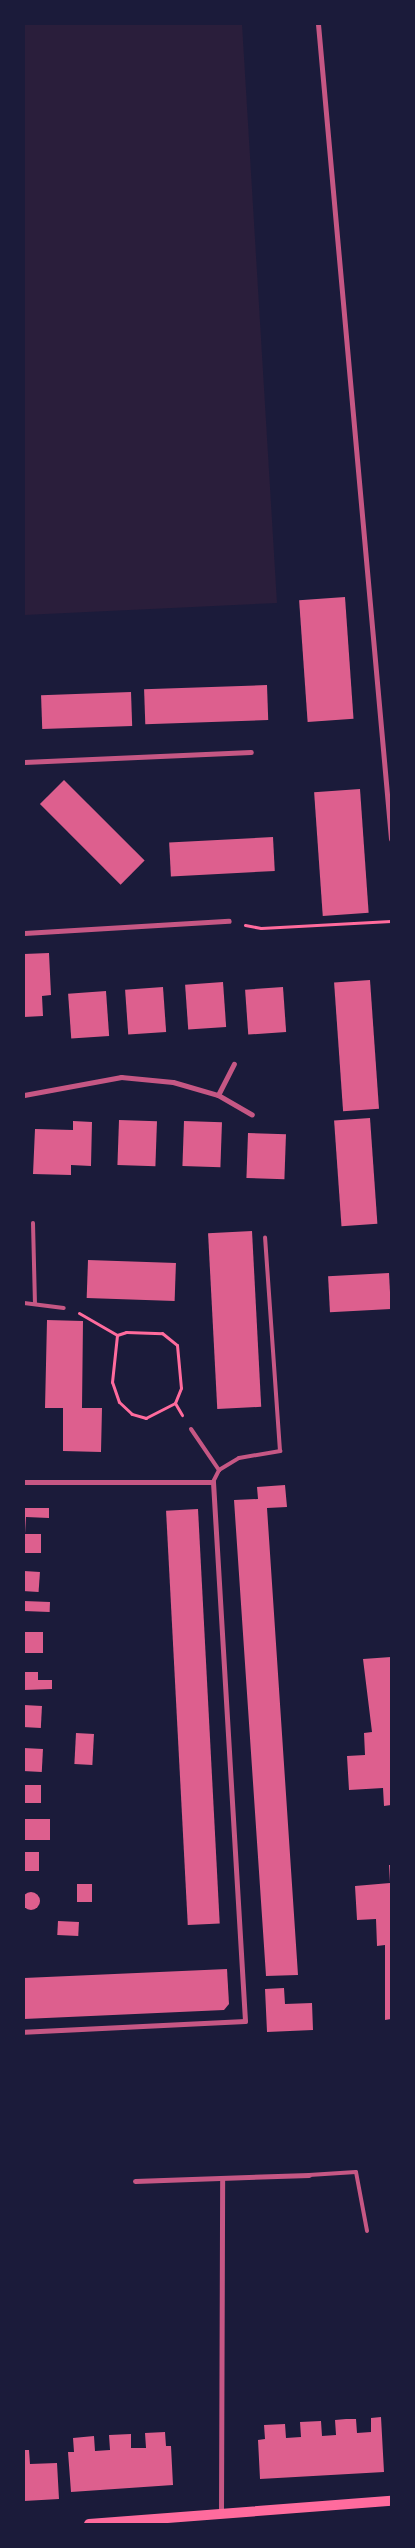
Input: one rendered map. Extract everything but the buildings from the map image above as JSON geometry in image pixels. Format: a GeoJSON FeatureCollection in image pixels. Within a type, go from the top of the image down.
{"type":"FeatureCollection","features":[{"type":"Feature","properties":{"kind":"main road"},"geometry":{"type":"LineString","coordinates":[[90,2524],[221,2512],[391,2501]]}},
{"type":"Feature","properties":{"kind":"street"},"geometry":{"type":"LineString","coordinates":[[318,24],[391,840]]}},
{"type":"Feature","properties":{"kind":"street"},"geometry":{"type":"LineString","coordinates":[[24,762],[251,752]]}},
{"type":"Feature","properties":{"kind":"street"},"geometry":{"type":"LineString","coordinates":[[24,933],[229,921]]}},
{"type":"Feature","properties":{"kind":"street"},"geometry":{"type":"LineString","coordinates":[[218,1095],[234,1064]]}},
{"type":"Feature","properties":{"kind":"street"},"geometry":{"type":"LineString","coordinates":[[24,1095],[121,1077],[173,1082],[218,1095],[252,1115]]}},
{"type":"Feature","properties":{"kind":"street"},"geometry":{"type":"LineString","coordinates":[[24,1482],[213,1482],[245,2021],[24,2032]]}},
{"type":"Feature","properties":{"kind":"street"},"geometry":{"type":"LineString","coordinates":[[135,2181],[308,2175]]}},
{"type":"Feature","properties":{"kind":"street"},"geometry":{"type":"LineString","coordinates":[[221,2512],[222,2178]]}},
{"type":"Feature","properties":{"kind":"lane"},"geometry":{"type":"LineString","coordinates":[[34,1224],[35,1304]]}},
{"type":"Feature","properties":{"kind":"lane"},"geometry":{"type":"LineString","coordinates":[[213,1482],[219,1470],[239,1458],[280,1451],[265,1238]]}},
{"type":"Feature","properties":{"kind":"lane"},"geometry":{"type":"LineString","coordinates":[[24,1303],[64,1308]]}},
{"type":"Feature","properties":{"kind":"lane"},"geometry":{"type":"LineString","coordinates":[[191,1429],[219,1470]]}},
{"type":"Feature","properties":{"kind":"lane"},"geometry":{"type":"LineString","coordinates":[[308,2175],[356,2172],[367,2231]]}},
{"type":"Feature","properties":{"kind":"path"},"geometry":{"type":"LineString","coordinates":[[229,921],[261,928],[391,921]]}},
{"type":"Feature","properties":{"kind":"path"},"geometry":{"type":"LineString","coordinates":[[64,1308],[89,1316],[117,1335],[162,1333],[177,1345],[181,1388],[175,1403],[146,1418],[132,1414],[119,1402],[111,1363],[117,1335]]}},
{"type":"Feature","properties":{"kind":"shaded area"},"geometry":{"type":"Polygon","coordinates":[[[24,24],[242,24],[277,603],[24,615],[24,24]]]}}]}
